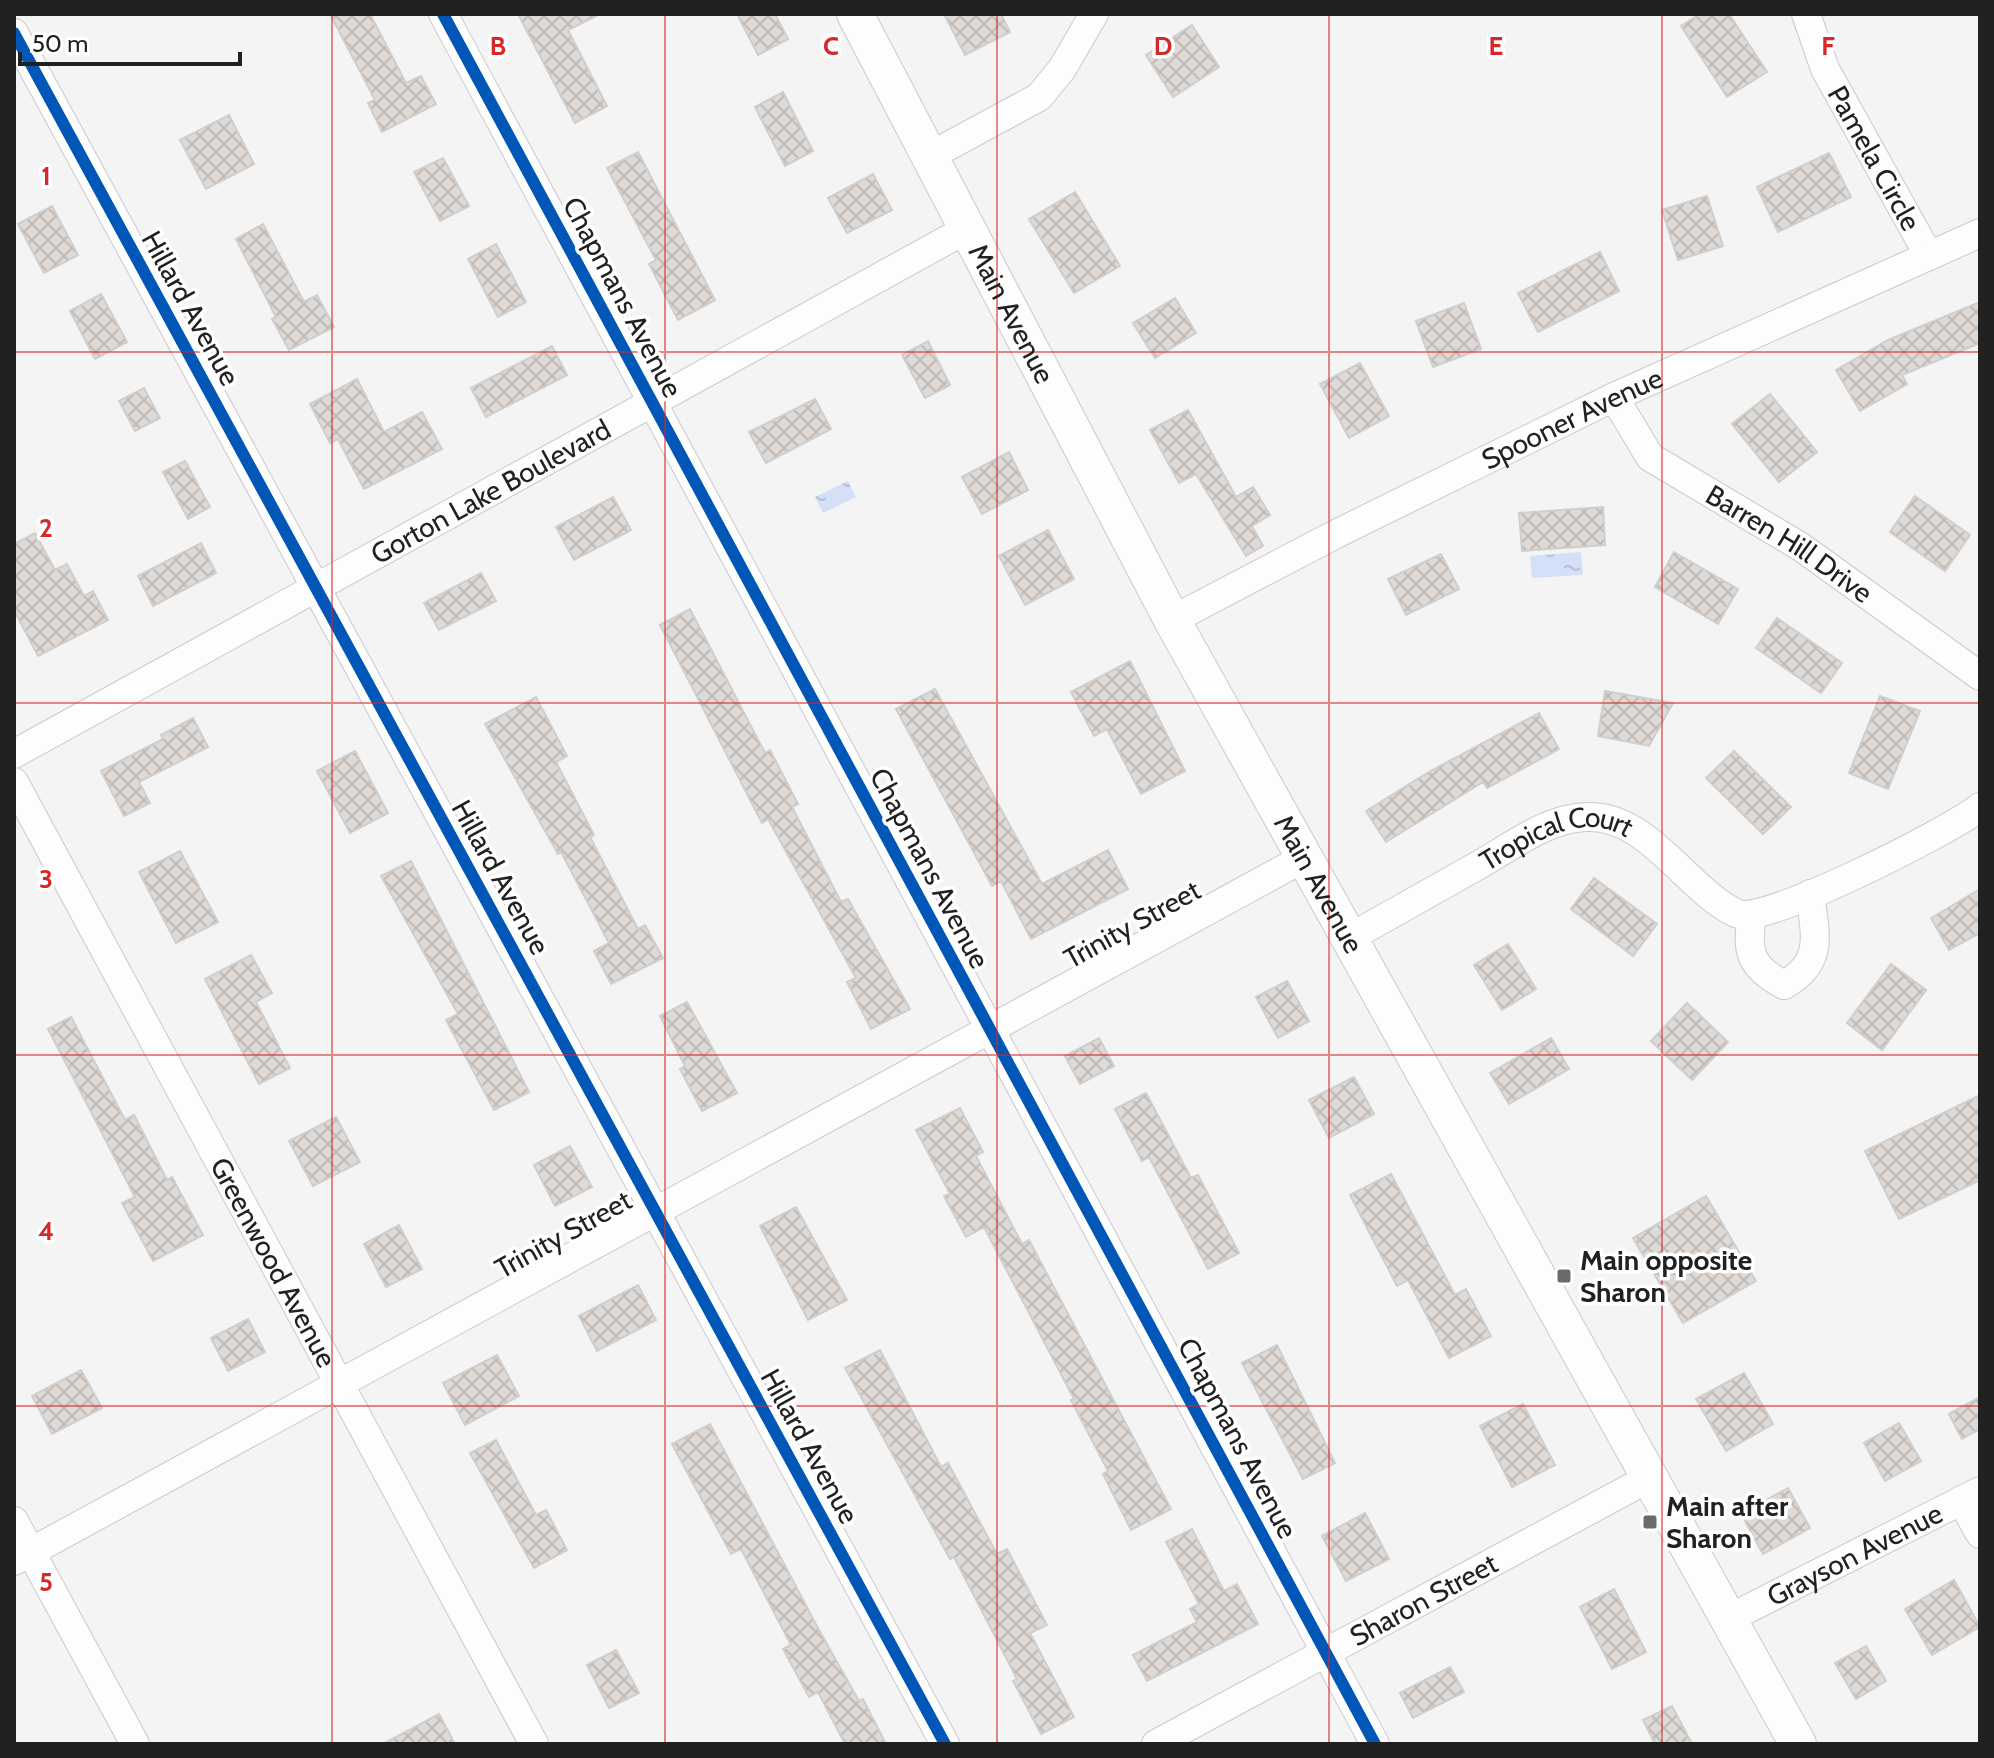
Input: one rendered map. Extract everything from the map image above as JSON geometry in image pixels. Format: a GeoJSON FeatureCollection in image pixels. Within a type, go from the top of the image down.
{"type":"FeatureCollection","features":[{"type":"Feature","properties":{"kind":"main road","name":"Main Avenue"},"geometry":{"type":"LineString","coordinates":[[855,14],[1172,620],[1798,1744]]}},
{"type":"Feature","properties":{"kind":"street","name":"Chapmans Avenue"},"geometry":{"type":"LineString","coordinates":[[443,14],[1375,1744]]}},
{"type":"Feature","properties":{"kind":"street"},"geometry":{"type":"LineString","coordinates":[[930,156],[1039,97],[1062,69],[1094,14]]}},
{"type":"Feature","properties":{"kind":"street","name":"Pamela Circle"},"geometry":{"type":"LineString","coordinates":[[1806,14],[1825,69],[1929,256]]}},
{"type":"Feature","properties":{"kind":"street","name":"Hillard Avenue"},"geometry":{"type":"LineString","coordinates":[[14,33],[945,1744]]}},
{"type":"Feature","properties":{"kind":"street","name":"Gorton Lake Boulevard"},"geometry":{"type":"LineString","coordinates":[[14,754],[967,229]]}},
{"type":"Feature","properties":{"kind":"street","name":"Spooner Avenue"},"geometry":{"type":"LineString","coordinates":[[1172,620],[1336,534],[1614,397],[1980,233]]}},
{"type":"Feature","properties":{"kind":"street","name":"Barren Hill Drive"},"geometry":{"type":"LineString","coordinates":[[1614,397],[1650,457],[1801,547],[1980,676]]}},
{"type":"Feature","properties":{"kind":"street","name":"Greenwood Avenue"},"geometry":{"type":"LineString","coordinates":[[14,782],[534,1744]]}},
{"type":"Feature","properties":{"kind":"street"},"geometry":{"type":"LineString","coordinates":[[1810,894],[1816,950],[1801,976],[1784,985],[1762,973],[1748,945],[1752,915],[1765,914],[1810,894],[1859,873],[1980,807]]}},
{"type":"Feature","properties":{"kind":"street","name":"Tropical Court"},"geometry":{"type":"LineString","coordinates":[[1349,938],[1550,824],[1588,816],[1618,823],[1665,853],[1714,899],[1740,916],[1752,915]]}},
{"type":"Feature","properties":{"kind":"street","name":"Trinity Street"},"geometry":{"type":"LineString","coordinates":[[22,1556],[1304,858]]}},
{"type":"Feature","properties":{"kind":"street","name":"Sharon Street"},"geometry":{"type":"LineString","coordinates":[[1156,1744],[1649,1478]]}},
{"type":"Feature","properties":{"kind":"street"},"geometry":{"type":"LineString","coordinates":[[1970,1496],[1980,1534]]}},
{"type":"Feature","properties":{"kind":"street","name":"Grayson Avenue"},"geometry":{"type":"LineString","coordinates":[[1728,1619],[1970,1496]]}},
{"type":"Feature","properties":{"kind":"street"},"geometry":{"type":"LineString","coordinates":[[14,1521],[22,1556],[135,1744]]}},
{"type":"Feature","properties":{"kind":"water"},"geometry":{"type":"Polygon","coordinates":[[[848,481],[856,497],[823,513],[815,497],[848,481]]]}},
{"type":"Feature","properties":{"kind":"water"},"geometry":{"type":"Polygon","coordinates":[[[1581,552],[1583,575],[1532,578],[1530,556],[1581,552]]]}},
{"type":"Feature","properties":{"kind":"building"},"geometry":{"type":"Polygon","coordinates":[[[330,14],[370,14],[406,83],[421,76],[436,104],[382,132],[368,103],[375,100],[330,14]]]}},
{"type":"Feature","properties":{"kind":"building"},"geometry":{"type":"Polygon","coordinates":[[[518,14],[600,14],[568,30],[607,106],[575,123],[518,14]]]}},
{"type":"Feature","properties":{"kind":"building"},"geometry":{"type":"Polygon","coordinates":[[[737,14],[775,14],[788,39],[758,55],[737,14]]]}},
{"type":"Feature","properties":{"kind":"building"},"geometry":{"type":"Polygon","coordinates":[[[944,14],[1001,14],[1010,32],[965,55],[944,14]]]}},
{"type":"Feature","properties":{"kind":"building"},"geometry":{"type":"Polygon","coordinates":[[[1700,14],[1729,14],[1767,72],[1727,97],[1681,26],[1700,14]]]}},
{"type":"Feature","properties":{"kind":"building"},"geometry":{"type":"Polygon","coordinates":[[[1192,25],[1219,67],[1173,97],[1146,55],[1192,25]]]}},
{"type":"Feature","properties":{"kind":"building"},"geometry":{"type":"Polygon","coordinates":[[[783,92],[813,151],[785,166],[755,107],[783,92]]]}},
{"type":"Feature","properties":{"kind":"building"},"geometry":{"type":"Polygon","coordinates":[[[229,115],[254,164],[206,189],[180,140],[229,115]]]}},
{"type":"Feature","properties":{"kind":"building"},"geometry":{"type":"Polygon","coordinates":[[[638,152],[715,300],[678,320],[649,264],[656,260],[607,168],[638,152]]]}},
{"type":"Feature","properties":{"kind":"building"},"geometry":{"type":"Polygon","coordinates":[[[1829,153],[1851,197],[1778,232],[1757,187],[1829,153]]]}},
{"type":"Feature","properties":{"kind":"building"},"geometry":{"type":"Polygon","coordinates":[[[443,158],[469,206],[440,221],[414,172],[443,158]]]}},
{"type":"Feature","properties":{"kind":"building"},"geometry":{"type":"Polygon","coordinates":[[[873,174],[892,210],[847,233],[828,198],[873,174]]]}},
{"type":"Feature","properties":{"kind":"building"},"geometry":{"type":"Polygon","coordinates":[[[1075,192],[1120,266],[1074,293],[1029,219],[1075,192]]]}},
{"type":"Feature","properties":{"kind":"building"},"geometry":{"type":"Polygon","coordinates":[[[1707,196],[1723,246],[1678,260],[1662,210],[1707,196]]]}},
{"type":"Feature","properties":{"kind":"building"},"geometry":{"type":"Polygon","coordinates":[[[52,206],[78,255],[44,273],[18,224],[52,206]]]}},
{"type":"Feature","properties":{"kind":"building"},"geometry":{"type":"Polygon","coordinates":[[[263,224],[304,302],[317,295],[334,327],[289,350],[272,319],[276,317],[236,239],[263,224]]]}},
{"type":"Feature","properties":{"kind":"building"},"geometry":{"type":"Polygon","coordinates":[[[496,244],[526,302],[498,317],[468,259],[496,244]]]}},
{"type":"Feature","properties":{"kind":"building"},"geometry":{"type":"Polygon","coordinates":[[[1600,252],[1619,291],[1538,332],[1518,293],[1600,252]]]}},
{"type":"Feature","properties":{"kind":"building"},"geometry":{"type":"Polygon","coordinates":[[[101,294],[127,342],[95,359],[70,311],[101,294]]]}},
{"type":"Feature","properties":{"kind":"building"},"geometry":{"type":"Polygon","coordinates":[[[1175,298],[1196,333],[1155,358],[1133,323],[1175,298]]]}},
{"type":"Feature","properties":{"kind":"building"},"geometry":{"type":"Polygon","coordinates":[[[1980,302],[1980,343],[1902,375],[1907,384],[1860,411],[1836,370],[1888,340],[1980,302]]]}},
{"type":"Feature","properties":{"kind":"building"},"geometry":{"type":"Polygon","coordinates":[[[1464,303],[1481,349],[1433,367],[1416,321],[1464,303]]]}},
{"type":"Feature","properties":{"kind":"building"},"geometry":{"type":"Polygon","coordinates":[[[928,341],[950,385],[925,398],[902,355],[928,341]]]}},
{"type":"Feature","properties":{"kind":"building"},"geometry":{"type":"Polygon","coordinates":[[[552,346],[567,375],[486,417],[471,388],[552,346]]]}},
{"type":"Feature","properties":{"kind":"building"},"geometry":{"type":"Polygon","coordinates":[[[1360,363],[1389,416],[1349,438],[1320,384],[1360,363]]]}},
{"type":"Feature","properties":{"kind":"building"},"geometry":{"type":"Polygon","coordinates":[[[357,379],[384,432],[422,412],[442,449],[364,489],[338,439],[330,443],[310,404],[357,379]]]}},
{"type":"Feature","properties":{"kind":"building"},"geometry":{"type":"Polygon","coordinates":[[[144,388],[160,418],[135,431],[119,401],[144,388]]]}},
{"type":"Feature","properties":{"kind":"building"},"geometry":{"type":"Polygon","coordinates":[[[1770,394],[1817,452],[1779,482],[1732,424],[1770,394]]]}},
{"type":"Feature","properties":{"kind":"building"},"geometry":{"type":"Polygon","coordinates":[[[815,399],[831,429],[766,463],[749,432],[815,399]]]}},
{"type":"Feature","properties":{"kind":"building"},"geometry":{"type":"Polygon","coordinates":[[[1188,410],[1236,497],[1253,487],[1270,515],[1252,526],[1263,546],[1246,556],[1196,474],[1179,483],[1150,430],[1188,410]]]}},
{"type":"Feature","properties":{"kind":"building"},"geometry":{"type":"Polygon","coordinates":[[[1009,452],[1028,490],[982,514],[962,477],[1009,452]]]}},
{"type":"Feature","properties":{"kind":"building"},"geometry":{"type":"Polygon","coordinates":[[[185,461],[210,507],[188,519],[163,472],[185,461]]]}},
{"type":"Feature","properties":{"kind":"building"},"geometry":{"type":"Polygon","coordinates":[[[1915,496],[1970,535],[1945,571],[1890,532],[1915,496]]]}},
{"type":"Feature","properties":{"kind":"building"},"geometry":{"type":"Polygon","coordinates":[[[613,497],[631,530],[574,560],[556,527],[613,497]]]}},
{"type":"Feature","properties":{"kind":"building"},"geometry":{"type":"Polygon","coordinates":[[[1603,507],[1605,545],[1522,551],[1519,513],[1603,507]]]}},
{"type":"Feature","properties":{"kind":"building"},"geometry":{"type":"Polygon","coordinates":[[[1048,530],[1074,579],[1025,605],[999,556],[1048,530]]]}},
{"type":"Feature","properties":{"kind":"building"},"geometry":{"type":"Polygon","coordinates":[[[35,533],[55,570],[67,564],[84,596],[93,591],[108,620],[38,656],[14,610],[14,544],[35,533]]]}},
{"type":"Feature","properties":{"kind":"building"},"geometry":{"type":"Polygon","coordinates":[[[201,543],[216,573],[153,606],[138,576],[201,543]]]}},
{"type":"Feature","properties":{"kind":"building"},"geometry":{"type":"Polygon","coordinates":[[[1674,552],[1738,589],[1718,624],[1655,587],[1674,552]]]}},
{"type":"Feature","properties":{"kind":"building"},"geometry":{"type":"Polygon","coordinates":[[[1441,554],[1459,589],[1406,615],[1388,579],[1441,554]]]}},
{"type":"Feature","properties":{"kind":"building"},"geometry":{"type":"Polygon","coordinates":[[[481,573],[496,601],[439,630],[424,603],[481,573]]]}},
{"type":"Feature","properties":{"kind":"building"},"geometry":{"type":"Polygon","coordinates":[[[690,609],[765,753],[770,750],[798,804],[792,807],[841,902],[848,899],[910,1009],[871,1029],[847,982],[856,978],[768,819],[762,823],[660,625],[690,609]]]}},
{"type":"Feature","properties":{"kind":"building"},"geometry":{"type":"Polygon","coordinates":[[[1777,618],[1842,663],[1821,693],[1756,648],[1777,618]]]}},
{"type":"Feature","properties":{"kind":"building"},"geometry":{"type":"Polygon","coordinates":[[[1130,661],[1185,771],[1141,794],[1107,729],[1094,736],[1071,692],[1130,661]]]}},
{"type":"Feature","properties":{"kind":"building"},"geometry":{"type":"Polygon","coordinates":[[[935,689],[1042,884],[1108,850],[1128,889],[1031,939],[1001,881],[992,886],[896,709],[935,689]]]}},
{"type":"Feature","properties":{"kind":"building"},"geometry":{"type":"Polygon","coordinates":[[[1605,691],[1673,703],[1649,746],[1598,736],[1605,691]]]}},
{"type":"Feature","properties":{"kind":"building"},"geometry":{"type":"Polygon","coordinates":[[[1880,696],[1920,711],[1888,789],[1849,773],[1880,696]]]}},
{"type":"Feature","properties":{"kind":"building"},"geometry":{"type":"Polygon","coordinates":[[[536,697],[567,756],[556,762],[594,835],[590,837],[638,929],[645,925],[663,958],[611,984],[594,951],[609,943],[561,852],[558,854],[485,724],[536,697]]]}},
{"type":"Feature","properties":{"kind":"building"},"geometry":{"type":"Polygon","coordinates":[[[1539,713],[1559,749],[1487,788],[1483,782],[1386,842],[1366,811],[1427,773],[1539,713]]]}},
{"type":"Feature","properties":{"kind":"building"},"geometry":{"type":"Polygon","coordinates":[[[193,718],[208,747],[139,782],[150,803],[124,816],[101,771],[163,739],[161,735],[193,718]]]}},
{"type":"Feature","properties":{"kind":"building"},"geometry":{"type":"Polygon","coordinates":[[[355,751],[388,813],[350,833],[317,771],[355,751]]]}},
{"type":"Feature","properties":{"kind":"building"},"geometry":{"type":"Polygon","coordinates":[[[1734,751],[1791,807],[1763,834],[1706,778],[1734,751]]]}},
{"type":"Feature","properties":{"kind":"building"},"geometry":{"type":"Polygon","coordinates":[[[180,851],[218,922],[176,943],[139,872],[180,851]]]}},
{"type":"Feature","properties":{"kind":"building"},"geometry":{"type":"Polygon","coordinates":[[[411,861],[529,1092],[494,1110],[446,1020],[458,1014],[381,876],[411,861]]]}},
{"type":"Feature","properties":{"kind":"building"},"geometry":{"type":"Polygon","coordinates":[[[1594,878],[1657,924],[1633,956],[1571,909],[1594,878]]]}},
{"type":"Feature","properties":{"kind":"building"},"geometry":{"type":"Polygon","coordinates":[[[1980,889],[1980,933],[1949,950],[1931,918],[1980,889]]]}},
{"type":"Feature","properties":{"kind":"building"},"geometry":{"type":"Polygon","coordinates":[[[1508,944],[1536,989],[1502,1010],[1474,965],[1508,944]]]}},
{"type":"Feature","properties":{"kind":"building"},"geometry":{"type":"Polygon","coordinates":[[[251,955],[272,993],[256,1002],[290,1068],[259,1084],[205,979],[251,955]]]}},
{"type":"Feature","properties":{"kind":"building"},"geometry":{"type":"Polygon","coordinates":[[[1891,964],[1926,990],[1882,1050],[1847,1023],[1891,964]]]}},
{"type":"Feature","properties":{"kind":"building"},"geometry":{"type":"Polygon","coordinates":[[[1287,981],[1309,1021],[1278,1038],[1256,997],[1287,981]]]}},
{"type":"Feature","properties":{"kind":"building"},"geometry":{"type":"Polygon","coordinates":[[[687,1002],[737,1093],[702,1111],[680,1069],[685,1066],[660,1016],[687,1002]]]}},
{"type":"Feature","properties":{"kind":"building"},"geometry":{"type":"Polygon","coordinates":[[[1687,1003],[1728,1042],[1692,1080],[1651,1041],[1687,1003]]]}},
{"type":"Feature","properties":{"kind":"building"},"geometry":{"type":"Polygon","coordinates":[[[71,1017],[125,1120],[134,1115],[167,1180],[172,1177],[203,1235],[153,1261],[122,1203],[135,1197],[48,1029],[71,1017]]]}},
{"type":"Feature","properties":{"kind":"building"},"geometry":{"type":"Polygon","coordinates":[[[1099,1038],[1114,1066],[1080,1084],[1065,1056],[1099,1038]]]}},
{"type":"Feature","properties":{"kind":"building"},"geometry":{"type":"Polygon","coordinates":[[[1551,1038],[1569,1069],[1509,1104],[1490,1073],[1551,1038]]]}},
{"type":"Feature","properties":{"kind":"building"},"geometry":{"type":"Polygon","coordinates":[[[1354,1077],[1374,1114],[1329,1138],[1309,1100],[1354,1077]]]}},
{"type":"Feature","properties":{"kind":"building"},"geometry":{"type":"Polygon","coordinates":[[[1146,1093],[1191,1178],[1198,1175],[1239,1253],[1208,1269],[1149,1157],[1142,1161],[1115,1109],[1146,1093]]]}},
{"type":"Feature","properties":{"kind":"building"},"geometry":{"type":"Polygon","coordinates":[[[1980,1095],[1980,1180],[1899,1219],[1865,1151],[1980,1095]]]}},
{"type":"Feature","properties":{"kind":"building"},"geometry":{"type":"Polygon","coordinates":[[[960,1108],[983,1152],[976,1156],[1022,1244],[1029,1240],[1171,1509],[1131,1530],[1103,1474],[1108,1471],[1071,1400],[1074,1399],[984,1227],[966,1237],[944,1196],[950,1194],[916,1130],[960,1108]]]}},
{"type":"Feature","properties":{"kind":"building"},"geometry":{"type":"Polygon","coordinates":[[[336,1117],[360,1162],[313,1186],[289,1141],[336,1117]]]}},
{"type":"Feature","properties":{"kind":"building"},"geometry":{"type":"Polygon","coordinates":[[[570,1146],[592,1187],[555,1206],[534,1165],[570,1146]]]}},
{"type":"Feature","properties":{"kind":"building"},"geometry":{"type":"Polygon","coordinates":[[[1391,1174],[1455,1295],[1466,1289],[1491,1336],[1449,1358],[1408,1280],[1397,1286],[1350,1195],[1391,1174]]]}},
{"type":"Feature","properties":{"kind":"building"},"geometry":{"type":"Polygon","coordinates":[[[1706,1196],[1756,1281],[1683,1323],[1633,1238],[1706,1196]]]}},
{"type":"Feature","properties":{"kind":"building"},"geometry":{"type":"Polygon","coordinates":[[[796,1207],[847,1300],[808,1320],[760,1226],[796,1207]]]}},
{"type":"Feature","properties":{"kind":"building"},"geometry":{"type":"Polygon","coordinates":[[[399,1225],[422,1269],[386,1287],[364,1244],[399,1225]]]}},
{"type":"Feature","properties":{"kind":"building"},"geometry":{"type":"Polygon","coordinates":[[[638,1285],[656,1320],[597,1351],[579,1316],[638,1285]]]}},
{"type":"Feature","properties":{"kind":"building"},"geometry":{"type":"Polygon","coordinates":[[[248,1319],[265,1352],[228,1371],[211,1338],[248,1319]]]}},
{"type":"Feature","properties":{"kind":"building"},"geometry":{"type":"Polygon","coordinates":[[[1277,1345],[1335,1463],[1303,1479],[1242,1363],[1277,1345]]]}},
{"type":"Feature","properties":{"kind":"building"},"geometry":{"type":"Polygon","coordinates":[[[880,1350],[941,1467],[948,1463],[997,1554],[1007,1549],[1047,1625],[1030,1633],[1074,1717],[1041,1734],[1013,1681],[1017,1679],[954,1557],[950,1559],[845,1368],[880,1350]]]}},
{"type":"Feature","properties":{"kind":"building"},"geometry":{"type":"Polygon","coordinates":[[[497,1355],[519,1396],[465,1425],[443,1383],[497,1355]]]}},
{"type":"Feature","properties":{"kind":"building"},"geometry":{"type":"Polygon","coordinates":[[[81,1370],[102,1408],[52,1434],[32,1396],[81,1370]]]}},
{"type":"Feature","properties":{"kind":"building"},"geometry":{"type":"Polygon","coordinates":[[[1744,1373],[1773,1424],[1726,1451],[1696,1399],[1744,1373]]]}},
{"type":"Feature","properties":{"kind":"building"},"geometry":{"type":"Polygon","coordinates":[[[1980,1397],[1980,1429],[1962,1439],[1949,1414],[1980,1397]]]}},
{"type":"Feature","properties":{"kind":"building"},"geometry":{"type":"Polygon","coordinates":[[[1523,1404],[1555,1465],[1512,1487],[1480,1426],[1523,1404]]]}},
{"type":"Feature","properties":{"kind":"building"},"geometry":{"type":"Polygon","coordinates":[[[1899,1423],[1921,1461],[1885,1481],[1864,1443],[1899,1423]]]}},
{"type":"Feature","properties":{"kind":"building"},"geometry":{"type":"Polygon","coordinates":[[[710,1424],[819,1630],[859,1701],[863,1699],[886,1744],[845,1744],[818,1692],[809,1697],[783,1649],[791,1645],[741,1549],[731,1554],[672,1444],[710,1424]]]}},
{"type":"Feature","properties":{"kind":"building"},"geometry":{"type":"Polygon","coordinates":[[[496,1440],[536,1515],[546,1510],[567,1550],[534,1568],[470,1453],[496,1440]]]}},
{"type":"Feature","properties":{"kind":"building"},"geometry":{"type":"Polygon","coordinates":[[[1788,1488],[1810,1528],[1763,1554],[1741,1514],[1788,1488]]]}},
{"type":"Feature","properties":{"kind":"building"},"geometry":{"type":"Polygon","coordinates":[[[1365,1513],[1389,1559],[1346,1581],[1322,1536],[1365,1513]]]}},
{"type":"Feature","properties":{"kind":"building"},"geometry":{"type":"Polygon","coordinates":[[[1192,1529],[1224,1591],[1237,1584],[1258,1624],[1147,1681],[1133,1655],[1197,1622],[1190,1609],[1199,1604],[1166,1542],[1192,1529]]]}},
{"type":"Feature","properties":{"kind":"building"},"geometry":{"type":"Polygon","coordinates":[[[1954,1580],[1980,1627],[1932,1655],[1905,1609],[1954,1580]]]}},
{"type":"Feature","properties":{"kind":"building"},"geometry":{"type":"Polygon","coordinates":[[[1614,1589],[1646,1652],[1612,1669],[1580,1607],[1614,1589]]]}},
{"type":"Feature","properties":{"kind":"building"},"geometry":{"type":"Polygon","coordinates":[[[1866,1646],[1886,1681],[1856,1699],[1835,1663],[1866,1646]]]}},
{"type":"Feature","properties":{"kind":"building"},"geometry":{"type":"Polygon","coordinates":[[[616,1650],[639,1693],[609,1708],[587,1665],[616,1650]]]}},
{"type":"Feature","properties":{"kind":"building"},"geometry":{"type":"Polygon","coordinates":[[[1450,1667],[1464,1692],[1413,1718],[1400,1693],[1450,1667]]]}},
{"type":"Feature","properties":{"kind":"building"},"geometry":{"type":"Polygon","coordinates":[[[1672,1706],[1692,1744],[1655,1744],[1643,1720],[1672,1706]]]}},
{"type":"Feature","properties":{"kind":"building"},"geometry":{"type":"Polygon","coordinates":[[[439,1714],[455,1744],[383,1744],[439,1714]]]}},
{"type":"Feature","properties":{"kind":"cycle path"},"geometry":{"type":"LineString","coordinates":[[443,14],[1375,1744]]}},
{"type":"Feature","properties":{"kind":"cycle path"},"geometry":{"type":"LineString","coordinates":[[14,33],[945,1744]]}},
{"type":"Feature","properties":{"kind":"place","name":"Main opposite Sharon"},"geometry":{"type":"Point","coordinates":[1564,1276]}},
{"type":"Feature","properties":{"kind":"place","name":"Main after Sharon"},"geometry":{"type":"Point","coordinates":[1650,1522]}}]}
